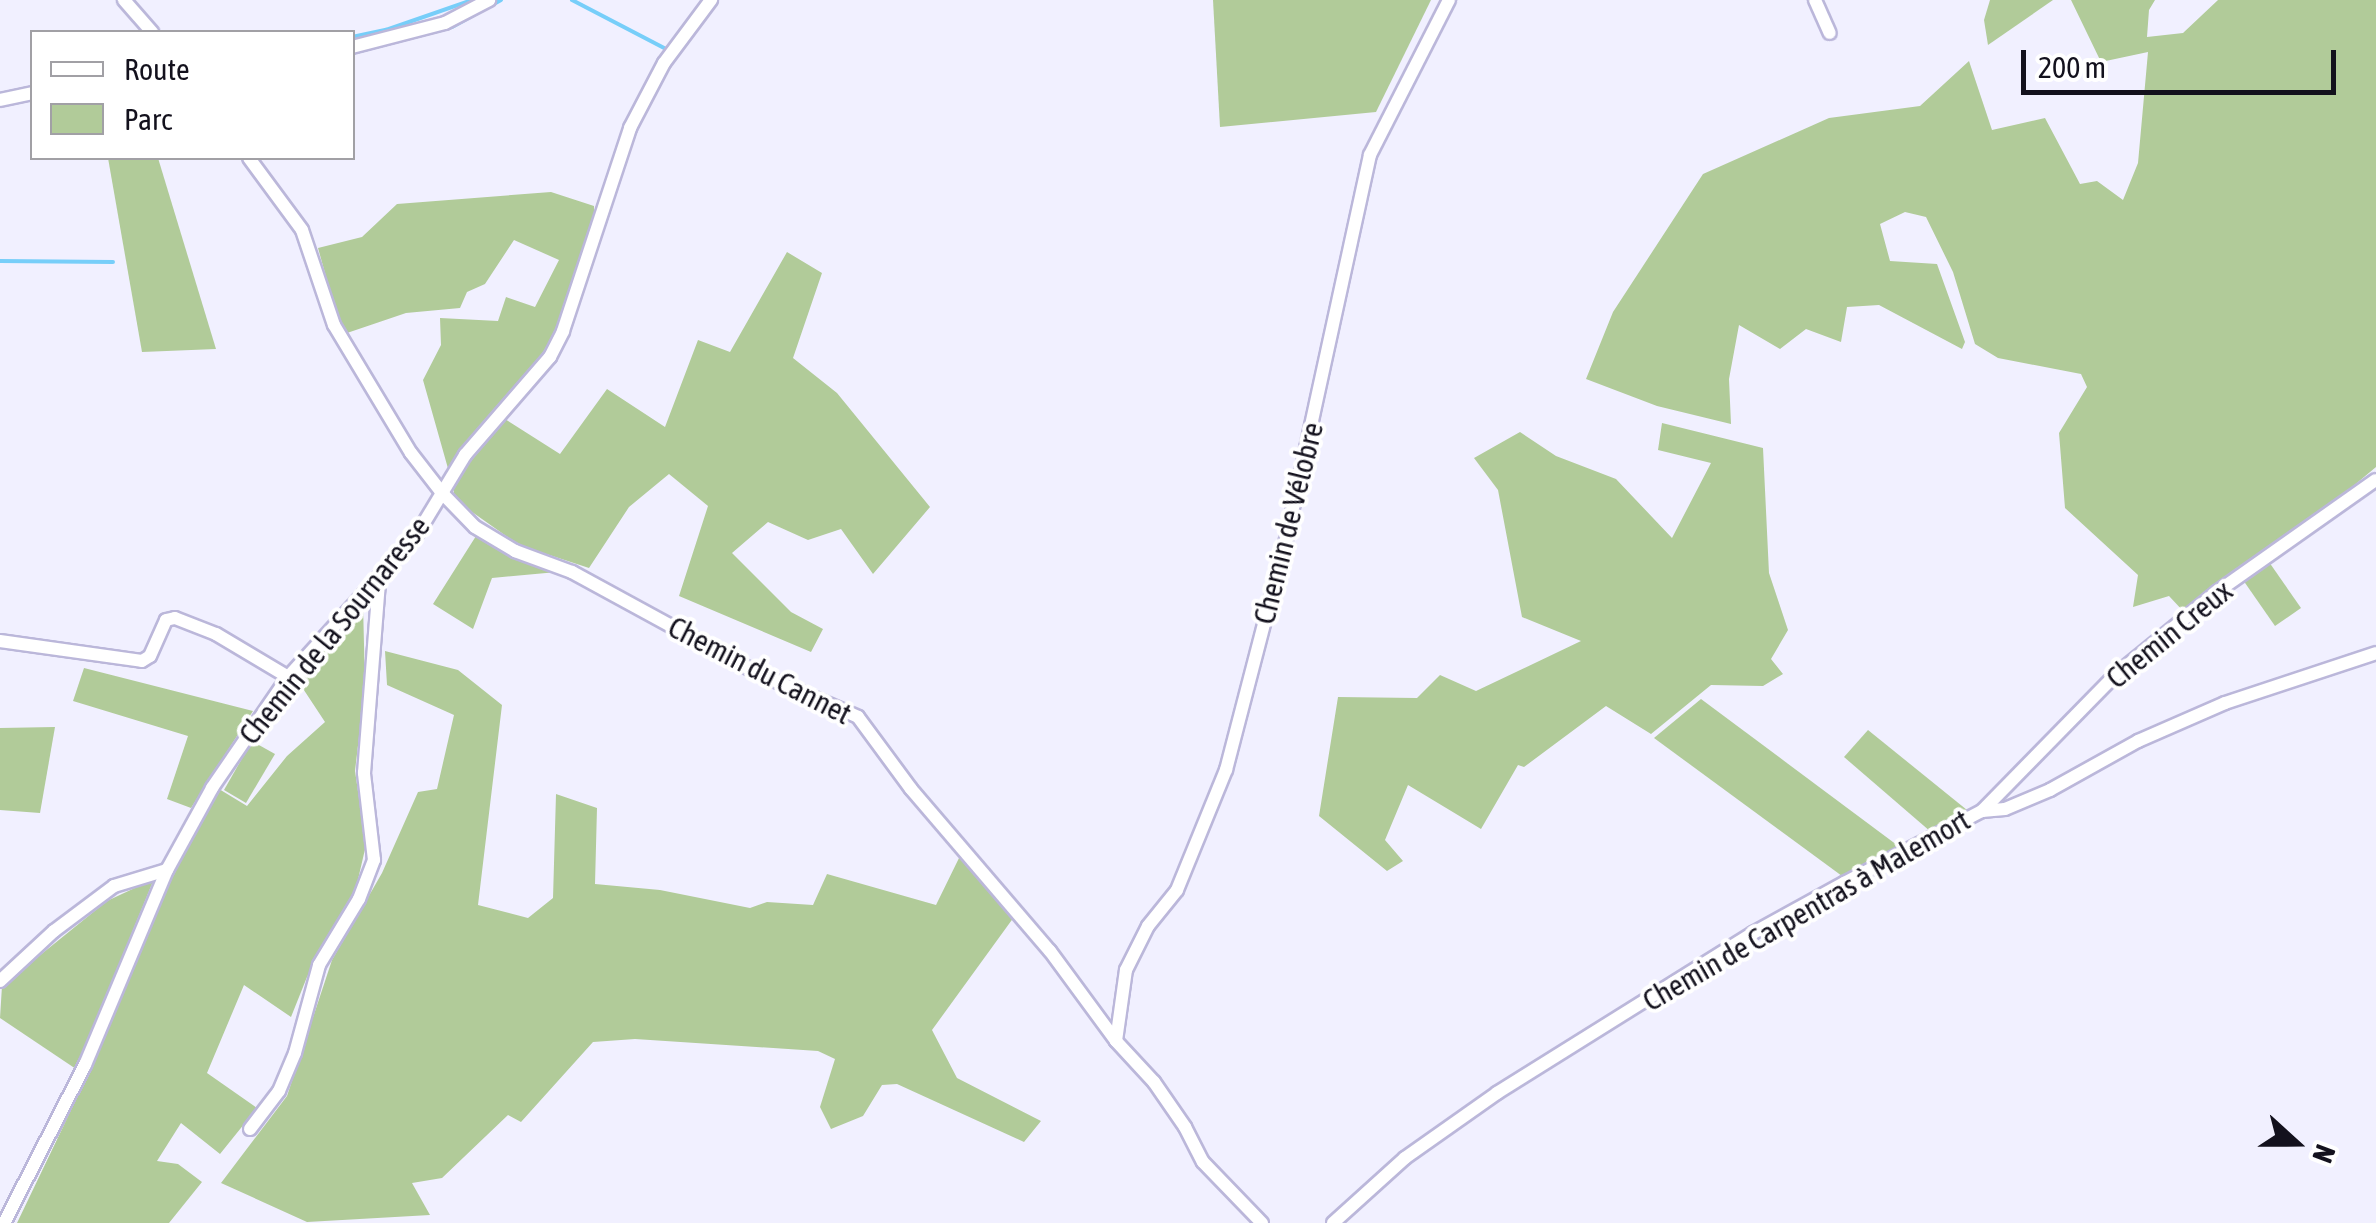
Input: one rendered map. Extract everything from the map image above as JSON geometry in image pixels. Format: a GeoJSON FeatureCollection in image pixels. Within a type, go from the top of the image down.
{"type":"FeatureCollection","features":[{"type":"Feature","properties":{"kind":"street"},"geometry":{"type":"LineString","coordinates":[[124,0],[150,30]]}},
{"type":"Feature","properties":{"kind":"street"},"geometry":{"type":"LineString","coordinates":[[355,47],[444,23],[489,0]]}},
{"type":"Feature","properties":{"kind":"street","name":"Chemin de la Sournaresse"},"geometry":{"type":"LineString","coordinates":[[4,1223],[85,1065],[167,870],[205,800],[288,678],[416,536],[465,455],[550,356],[563,331],[630,128],[664,63],[710,0]]}},
{"type":"Feature","properties":{"kind":"street","name":"Chemin de Vélobre"},"geometry":{"type":"LineString","coordinates":[[1116,1041],[1126,970],[1148,926],[1177,890],[1226,770],[1286,540],[1370,156],[1449,0]]}},
{"type":"Feature","properties":{"kind":"street"},"geometry":{"type":"LineString","coordinates":[[1815,0],[1830,34]]}},
{"type":"Feature","properties":{"kind":"street"},"geometry":{"type":"LineString","coordinates":[[0,100],[30,93]]}},
{"type":"Feature","properties":{"kind":"street","name":"Chemin du Cannet"},"geometry":{"type":"LineString","coordinates":[[250,160],[302,230],[334,325],[411,453],[442,493],[475,527],[516,551],[572,572],[757,673],[858,717],[948,834],[1085,993],[1116,1041],[1154,1082],[1185,1126],[1203,1162],[1262,1223]]}},
{"type":"Feature","properties":{"kind":"street","name":"Chemin Creux"},"geometry":{"type":"LineString","coordinates":[[1982,811],[2127,665],[2217,592],[2376,480]]}},
{"type":"Feature","properties":{"kind":"street"},"geometry":{"type":"LineString","coordinates":[[250,1128],[280,1092],[319,966],[359,899],[374,860],[364,774],[379,580]]}},
{"type":"Feature","properties":{"kind":"street"},"geometry":{"type":"LineString","coordinates":[[0,641],[142,661],[150,656],[166,620],[175,618],[216,634],[288,678]]}},
{"type":"Feature","properties":{"kind":"street","name":"Chemin de Carpentras à Malemort"},"geometry":{"type":"LineString","coordinates":[[1333,1223],[1405,1158],[1538,1066],[1754,933],[1982,811],[2005,809],[2050,790],[2138,741],[2226,703],[2376,653]]}},
{"type":"Feature","properties":{"kind":"street"},"geometry":{"type":"LineString","coordinates":[[0,982],[54,931],[114,886],[167,870]]}},
{"type":"Feature","properties":{"kind":"green space"},"geometry":{"type":"Polygon","coordinates":[[[1213,0],[1431,0],[1376,112],[1220,127],[1213,0]]]}},
{"type":"Feature","properties":{"kind":"green space"},"geometry":{"type":"Polygon","coordinates":[[[1990,0],[2053,0],[1988,45],[1984,20],[1990,0]]]}},
{"type":"Feature","properties":{"kind":"green space"},"geometry":{"type":"Polygon","coordinates":[[[2071,0],[2155,0],[2149,10],[2147,37],[2183,33],[2218,0],[2376,0],[2376,467],[2315,518],[2184,612],[2169,596],[2133,607],[2138,575],[2065,508],[2059,433],[2087,387],[2081,374],[1998,358],[1975,344],[1953,272],[1926,217],[1905,212],[1880,224],[1890,261],[1937,264],[1965,342],[1962,349],[1879,305],[1847,307],[1841,342],[1806,329],[1780,349],[1739,325],[1729,379],[1731,424],[1657,406],[1586,379],[1613,312],[1703,174],[1829,118],[1920,106],[1969,61],[1992,130],[2045,118],[2080,184],[2097,181],[2123,200],[2138,163],[2148,52],[2101,62],[2071,0]]]}},
{"type":"Feature","properties":{"kind":"green space"},"geometry":{"type":"Polygon","coordinates":[[[108,160],[159,160],[216,349],[142,352],[108,160]]]}},
{"type":"Feature","properties":{"kind":"green space"},"geometry":{"type":"Polygon","coordinates":[[[551,192],[594,206],[594,229],[560,327],[525,383],[449,472],[423,380],[441,345],[440,318],[498,321],[506,297],[535,307],[559,260],[514,240],[485,284],[467,292],[460,308],[406,313],[347,333],[339,323],[318,248],[362,237],[397,204],[551,192]]]}},
{"type":"Feature","properties":{"kind":"green space"},"geometry":{"type":"Polygon","coordinates":[[[787,252],[822,273],[793,358],[837,393],[930,507],[873,574],[841,529],[808,540],[768,522],[732,553],[791,612],[823,629],[811,652],[679,596],[708,506],[669,474],[629,507],[589,568],[519,545],[455,500],[452,480],[484,436],[505,419],[560,454],[607,389],[665,427],[698,340],[730,352],[787,252]]]}},
{"type":"Feature","properties":{"kind":"green space"},"geometry":{"type":"Polygon","coordinates":[[[1662,423],[1763,448],[1769,573],[1788,630],[1771,659],[1783,674],[1763,686],[1711,685],[1651,734],[1606,706],[1524,767],[1518,765],[1481,829],[1408,785],[1385,840],[1403,861],[1387,871],[1319,816],[1338,697],[1417,698],[1440,675],[1476,691],[1581,641],[1522,617],[1498,490],[1474,458],[1520,432],[1556,456],[1616,479],[1672,538],[1711,463],[1658,450],[1662,423]]]}},
{"type":"Feature","properties":{"kind":"green space"},"geometry":{"type":"Polygon","coordinates":[[[476,536],[557,572],[492,578],[473,629],[433,604],[476,536]]]}},
{"type":"Feature","properties":{"kind":"green space"},"geometry":{"type":"Polygon","coordinates":[[[2269,562],[2301,608],[2275,626],[2243,580],[2269,562]]]}},
{"type":"Feature","properties":{"kind":"green space"},"geometry":{"type":"Polygon","coordinates":[[[363,603],[365,686],[355,771],[366,845],[356,888],[307,977],[291,1017],[244,985],[207,1073],[257,1108],[220,1154],[181,1123],[157,1161],[178,1164],[202,1182],[169,1223],[17,1223],[86,1079],[177,865],[219,789],[247,806],[287,756],[325,722],[294,675],[363,603]]]}},
{"type":"Feature","properties":{"kind":"green space"},"geometry":{"type":"Polygon","coordinates":[[[385,651],[458,670],[502,705],[478,905],[528,918],[553,898],[556,794],[597,808],[595,884],[660,890],[750,908],[767,902],[813,905],[827,874],[936,905],[960,856],[1014,917],[932,1030],[957,1078],[1041,1121],[1024,1142],[897,1084],[882,1085],[863,1116],[831,1129],[820,1107],[835,1059],[818,1051],[635,1039],[593,1042],[521,1122],[508,1115],[442,1178],[412,1183],[430,1215],[307,1222],[221,1183],[287,1096],[332,960],[382,873],[418,792],[437,789],[454,715],[387,685],[385,651]]]}},
{"type":"Feature","properties":{"kind":"green space"},"geometry":{"type":"Polygon","coordinates":[[[84,668],[253,711],[191,808],[167,799],[188,736],[73,701],[84,668]]]}},
{"type":"Feature","properties":{"kind":"green space"},"geometry":{"type":"Polygon","coordinates":[[[1701,699],[1901,848],[1842,876],[1654,738],[1701,699]]]}},
{"type":"Feature","properties":{"kind":"green space"},"geometry":{"type":"Polygon","coordinates":[[[55,727],[40,813],[0,810],[0,728],[55,727]]]}},
{"type":"Feature","properties":{"kind":"green space"},"geometry":{"type":"Polygon","coordinates":[[[1868,730],[1967,810],[1931,832],[1844,757],[1868,730]]]}},
{"type":"Feature","properties":{"kind":"green space"},"geometry":{"type":"Polygon","coordinates":[[[252,741],[275,754],[246,803],[224,790],[252,741]]]}},
{"type":"Feature","properties":{"kind":"green space"},"geometry":{"type":"Polygon","coordinates":[[[154,879],[76,1069],[0,1018],[2,986],[107,901],[154,879]]]}},
{"type":"Feature","properties":{"kind":"waterway"},"geometry":{"type":"LineString","coordinates":[[355,36],[386,30],[472,0]]}},
{"type":"Feature","properties":{"kind":"waterway"},"geometry":{"type":"LineString","coordinates":[[355,52],[452,27],[501,0]]}},
{"type":"Feature","properties":{"kind":"waterway"},"geometry":{"type":"LineString","coordinates":[[572,0],[666,49]]}},
{"type":"Feature","properties":{"kind":"waterway"},"geometry":{"type":"LineString","coordinates":[[0,261],[113,262]]}}]}
